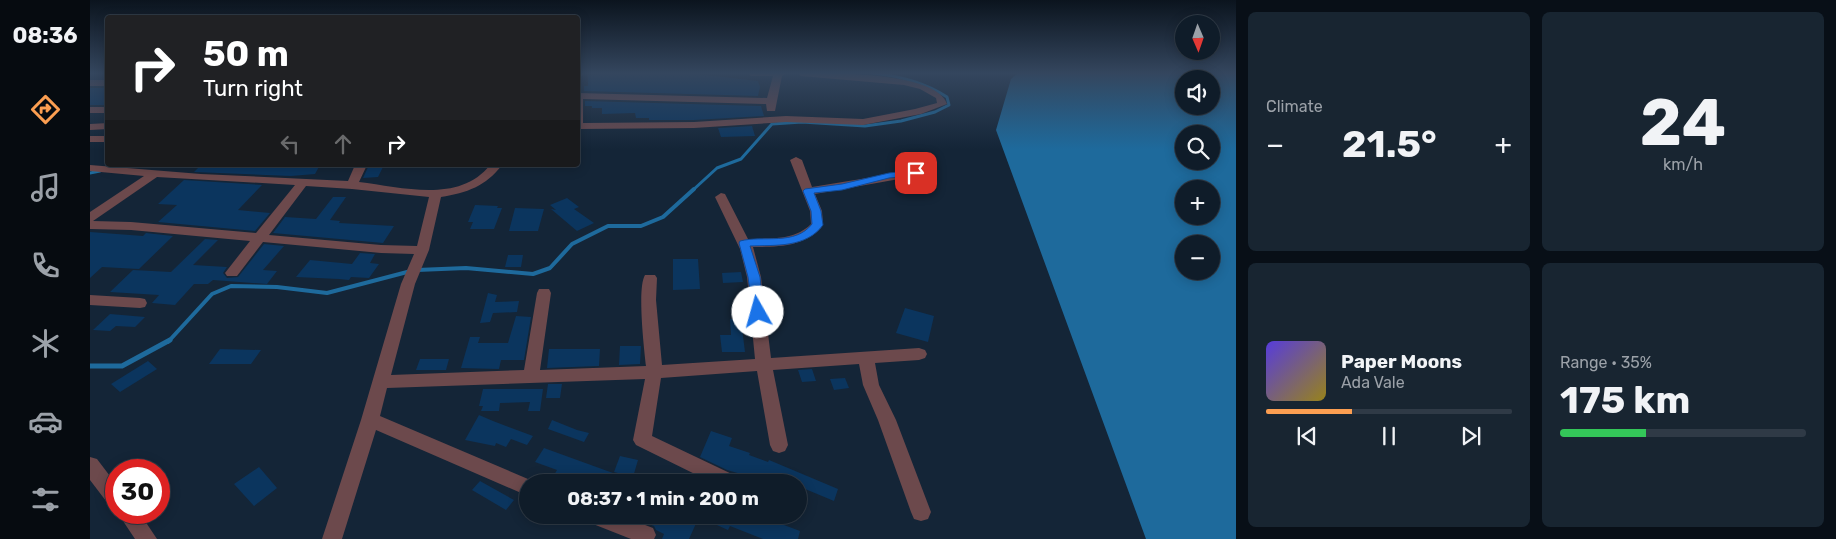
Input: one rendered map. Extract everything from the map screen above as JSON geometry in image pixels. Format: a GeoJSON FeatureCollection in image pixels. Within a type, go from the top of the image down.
{"type":"FeatureCollection","features":[{"type":"Feature","properties":{"kind":"street"},"geometry":{"type":"LineString","coordinates":[[661,98],[771,101]]}},
{"type":"Feature","properties":{"kind":"street"},"geometry":{"type":"LineString","coordinates":[[772,98],[772,120]]}},
{"type":"Feature","properties":{"kind":"street"},"geometry":{"type":"LineString","coordinates":[[580,126],[694,125],[786,119],[863,122],[908,114],[942,104],[940,98]]}},
{"type":"Feature","properties":{"kind":"street"},"geometry":{"type":"LineString","coordinates":[[90,110],[105,110]]}},
{"type":"Feature","properties":{"kind":"street"},"geometry":{"type":"LineString","coordinates":[[90,127],[105,126]]}},
{"type":"Feature","properties":{"kind":"street"},"geometry":{"type":"LineString","coordinates":[[90,139],[105,139]]}},
{"type":"Feature","properties":{"kind":"street"},"geometry":{"type":"LineString","coordinates":[[744,243],[784,241],[801,238],[811,233],[817,225],[816,211],[796,160]]}},
{"type":"Feature","properties":{"kind":"street"},"geometry":{"type":"LineString","coordinates":[[352,185],[361,167]]}},
{"type":"Feature","properties":{"kind":"street"},"geometry":{"type":"LineString","coordinates":[[100,168],[143,172],[156,169],[436,194],[467,189],[491,172],[495,167]]}},
{"type":"Feature","properties":{"kind":"street"},"geometry":{"type":"LineString","coordinates":[[90,218],[156,169]]}},
{"type":"Feature","properties":{"kind":"street"},"geometry":{"type":"LineString","coordinates":[[808,191],[842,187],[889,176],[916,173]]}},
{"type":"Feature","properties":{"kind":"street"},"geometry":{"type":"LineString","coordinates":[[232,272],[257,238],[284,209],[303,182]]}},
{"type":"Feature","properties":{"kind":"street"},"geometry":{"type":"LineString","coordinates":[[332,539],[370,420],[408,284],[420,255],[436,194]]}},
{"type":"Feature","properties":{"kind":"street"},"geometry":{"type":"LineString","coordinates":[[721,197],[744,243],[754,277],[764,364],[779,445]]}},
{"type":"Feature","properties":{"kind":"street"},"geometry":{"type":"LineString","coordinates":[[90,225],[131,226],[381,249],[420,255]]}},
{"type":"Feature","properties":{"kind":"street"},"geometry":{"type":"LineString","coordinates":[[650,278],[649,300],[654,372],[642,440],[712,474]]}},
{"type":"Feature","properties":{"kind":"street"},"geometry":{"type":"LineString","coordinates":[[531,377],[544,293]]}},
{"type":"Feature","properties":{"kind":"street"},"geometry":{"type":"LineString","coordinates":[[90,300],[140,303]]}},
{"type":"Feature","properties":{"kind":"street"},"geometry":{"type":"LineString","coordinates":[[381,382],[654,372],[918,354]]}},
{"type":"Feature","properties":{"kind":"street"},"geometry":{"type":"LineString","coordinates":[[866,357],[872,385],[888,420],[921,512]]}},
{"type":"Feature","properties":{"kind":"street"},"geometry":{"type":"LineString","coordinates":[[370,420],[519,483]]}},
{"type":"Feature","properties":{"kind":"street"},"geometry":{"type":"LineString","coordinates":[[90,465],[105,485]]}},
{"type":"Feature","properties":{"kind":"street"},"geometry":{"type":"LineString","coordinates":[[136,524],[147,539]]}},
{"type":"Feature","properties":{"kind":"street"},"geometry":{"type":"LineString","coordinates":[[618,524],[646,535]]}},
{"type":"Feature","properties":{"kind":"water"},"geometry":{"type":"Polygon","coordinates":[[[1005,98],[1175,98],[1175,115],[1220,115],[1220,98],[1236,98],[1236,539],[1146,539],[996,130],[1005,98]]]}},
{"type":"Feature","properties":{"kind":"building"},"geometry":{"type":"Polygon","coordinates":[[[90,98],[105,98],[105,105],[90,105],[90,98]]]}},
{"type":"Feature","properties":{"kind":"building"},"geometry":{"type":"Polygon","coordinates":[[[585,101],[761,106],[764,116],[694,120],[649,120],[649,118],[636,118],[635,113],[602,114],[602,108],[585,106],[585,101]]]}},
{"type":"Feature","properties":{"kind":"building"},"geometry":{"type":"Polygon","coordinates":[[[752,126],[755,136],[721,137],[718,128],[752,126]]]}},
{"type":"Feature","properties":{"kind":"building"},"geometry":{"type":"Polygon","coordinates":[[[199,167],[319,167],[315,174],[291,176],[194,172],[199,167]]]}},
{"type":"Feature","properties":{"kind":"building"},"geometry":{"type":"Polygon","coordinates":[[[368,167],[383,167],[378,177],[363,178],[368,167]]]}},
{"type":"Feature","properties":{"kind":"building"},"geometry":{"type":"Polygon","coordinates":[[[184,180],[262,185],[238,210],[270,213],[255,231],[158,222],[177,205],[158,204],[184,180]]]}},
{"type":"Feature","properties":{"kind":"building"},"geometry":{"type":"Polygon","coordinates":[[[333,197],[346,197],[330,220],[340,221],[339,223],[394,226],[383,243],[273,233],[285,217],[316,219],[333,197]]]}},
{"type":"Feature","properties":{"kind":"building"},"geometry":{"type":"Polygon","coordinates":[[[567,198],[579,207],[574,209],[594,223],[577,231],[551,209],[556,210],[550,205],[567,198]]]}},
{"type":"Feature","properties":{"kind":"building"},"geometry":{"type":"Polygon","coordinates":[[[475,205],[498,206],[497,208],[502,208],[494,229],[470,229],[473,222],[468,222],[475,205]]]}},
{"type":"Feature","properties":{"kind":"building"},"geometry":{"type":"Polygon","coordinates":[[[515,208],[544,209],[538,231],[509,231],[515,208]]]}},
{"type":"Feature","properties":{"kind":"building"},"geometry":{"type":"Polygon","coordinates":[[[90,232],[143,236],[146,233],[173,236],[139,269],[102,267],[90,278],[90,232]]]}},
{"type":"Feature","properties":{"kind":"building"},"geometry":{"type":"Polygon","coordinates":[[[205,239],[218,240],[193,265],[227,267],[223,273],[227,278],[238,277],[264,244],[284,246],[263,270],[277,271],[267,284],[213,280],[208,284],[194,284],[175,305],[152,303],[159,295],[110,292],[133,270],[171,272],[205,239]]]}},
{"type":"Feature","properties":{"kind":"building"},"geometry":{"type":"Polygon","coordinates":[[[360,253],[375,254],[370,263],[379,264],[369,278],[351,277],[349,280],[296,277],[310,260],[352,264],[360,253]]]}},
{"type":"Feature","properties":{"kind":"building"},"geometry":{"type":"Polygon","coordinates":[[[508,255],[523,255],[521,267],[505,267],[508,255]]]}},
{"type":"Feature","properties":{"kind":"building"},"geometry":{"type":"Polygon","coordinates":[[[673,259],[698,259],[700,289],[673,290],[673,259]]]}},
{"type":"Feature","properties":{"kind":"building"},"geometry":{"type":"Polygon","coordinates":[[[741,272],[743,282],[723,283],[722,273],[741,272]]]}},
{"type":"Feature","properties":{"kind":"building"},"geometry":{"type":"Polygon","coordinates":[[[488,293],[497,295],[495,302],[519,301],[517,312],[493,313],[490,322],[480,323],[488,293]]]}},
{"type":"Feature","properties":{"kind":"building"},"geometry":{"type":"Polygon","coordinates":[[[905,308],[934,316],[928,342],[896,333],[905,308]]]}},
{"type":"Feature","properties":{"kind":"building"},"geometry":{"type":"Polygon","coordinates":[[[110,314],[145,317],[135,327],[116,326],[110,331],[93,330],[110,314]]]}},
{"type":"Feature","properties":{"kind":"building"},"geometry":{"type":"Polygon","coordinates":[[[516,316],[531,317],[524,360],[501,360],[499,369],[461,368],[470,337],[480,337],[478,343],[508,343],[516,316]]]}},
{"type":"Feature","properties":{"kind":"building"},"geometry":{"type":"Polygon","coordinates":[[[730,319],[741,320],[745,352],[722,352],[720,335],[731,335],[730,319]]]}},
{"type":"Feature","properties":{"kind":"building"},"geometry":{"type":"Polygon","coordinates":[[[620,346],[641,346],[640,364],[619,365],[620,346]]]}},
{"type":"Feature","properties":{"kind":"building"},"geometry":{"type":"Polygon","coordinates":[[[220,349],[261,350],[251,364],[209,364],[220,349]]]}},
{"type":"Feature","properties":{"kind":"building"},"geometry":{"type":"Polygon","coordinates":[[[549,349],[600,349],[599,366],[547,368],[549,349]]]}},
{"type":"Feature","properties":{"kind":"building"},"geometry":{"type":"Polygon","coordinates":[[[420,359],[449,359],[446,370],[416,370],[420,359]]]}},
{"type":"Feature","properties":{"kind":"building"},"geometry":{"type":"Polygon","coordinates":[[[148,361],[157,369],[120,392],[111,384],[148,361]]]}},
{"type":"Feature","properties":{"kind":"building"},"geometry":{"type":"Polygon","coordinates":[[[812,369],[816,381],[802,382],[798,370],[812,369]]]}},
{"type":"Feature","properties":{"kind":"building"},"geometry":{"type":"Polygon","coordinates":[[[845,378],[849,388],[834,390],[830,379],[845,378]]]}},
{"type":"Feature","properties":{"kind":"building"},"geometry":{"type":"Polygon","coordinates":[[[548,384],[562,384],[560,398],[546,398],[548,384]]]}},
{"type":"Feature","properties":{"kind":"building"},"geometry":{"type":"Polygon","coordinates":[[[483,389],[543,389],[540,411],[528,411],[530,402],[500,403],[499,411],[481,411],[483,406],[479,406],[483,389]]]}},
{"type":"Feature","properties":{"kind":"building"},"geometry":{"type":"Polygon","coordinates":[[[479,415],[533,436],[527,445],[511,439],[506,447],[496,443],[495,446],[465,440],[479,415]]]}},
{"type":"Feature","properties":{"kind":"building"},"geometry":{"type":"Polygon","coordinates":[[[552,420],[589,433],[584,442],[548,429],[552,420]]]}},
{"type":"Feature","properties":{"kind":"building"},"geometry":{"type":"Polygon","coordinates":[[[711,431],[732,438],[729,446],[802,474],[741,474],[727,470],[700,457],[711,431]]]}},
{"type":"Feature","properties":{"kind":"building"},"geometry":{"type":"Polygon","coordinates":[[[544,448],[616,474],[555,474],[557,470],[535,462],[544,448]]]}},
{"type":"Feature","properties":{"kind":"building"},"geometry":{"type":"Polygon","coordinates":[[[620,456],[638,460],[634,474],[614,472],[620,456]]]}},
{"type":"Feature","properties":{"kind":"building"},"geometry":{"type":"Polygon","coordinates":[[[259,467],[277,488],[254,506],[234,484],[259,467]]]}},
{"type":"Feature","properties":{"kind":"building"},"geometry":{"type":"Polygon","coordinates":[[[807,476],[838,489],[834,501],[807,490],[807,476]]]}},
{"type":"Feature","properties":{"kind":"building"},"geometry":{"type":"Polygon","coordinates":[[[480,481],[514,500],[506,510],[472,490],[480,481]]]}},
{"type":"Feature","properties":{"kind":"building"},"geometry":{"type":"Polygon","coordinates":[[[649,524],[696,524],[689,539],[662,539],[664,534],[656,530],[654,526],[649,524]]]}},
{"type":"Feature","properties":{"kind":"building"},"geometry":{"type":"Polygon","coordinates":[[[715,524],[781,524],[800,531],[798,539],[763,539],[730,526],[728,530],[715,524]]]}},
{"type":"Feature","properties":{"kind":"waterway"},"geometry":{"type":"LineString","coordinates":[[693,190],[717,168],[741,159],[772,124],[802,122],[865,126],[901,121],[935,112],[949,105],[947,98]]}},
{"type":"Feature","properties":{"kind":"waterway"},"geometry":{"type":"LineString","coordinates":[[90,173],[100,171]]}},
{"type":"Feature","properties":{"kind":"waterway"},"geometry":{"type":"LineString","coordinates":[[417,270],[466,268],[533,274],[550,268],[572,244],[608,226],[641,226],[663,217],[694,189]]}},
{"type":"Feature","properties":{"kind":"waterway"},"geometry":{"type":"LineString","coordinates":[[170,340],[212,294],[231,286],[277,287],[327,293],[411,271]]}},
{"type":"Feature","properties":{"kind":"waterway"},"geometry":{"type":"LineString","coordinates":[[90,366],[122,366],[170,340]]}},
{"type":"Feature","properties":{"kind":"route"},"geometry":{"type":"LineString","coordinates":[[758,312],[754,277],[744,243],[784,241],[801,238],[811,233],[817,225],[816,211],[808,191],[842,187],[889,176],[916,173]]}}]}
